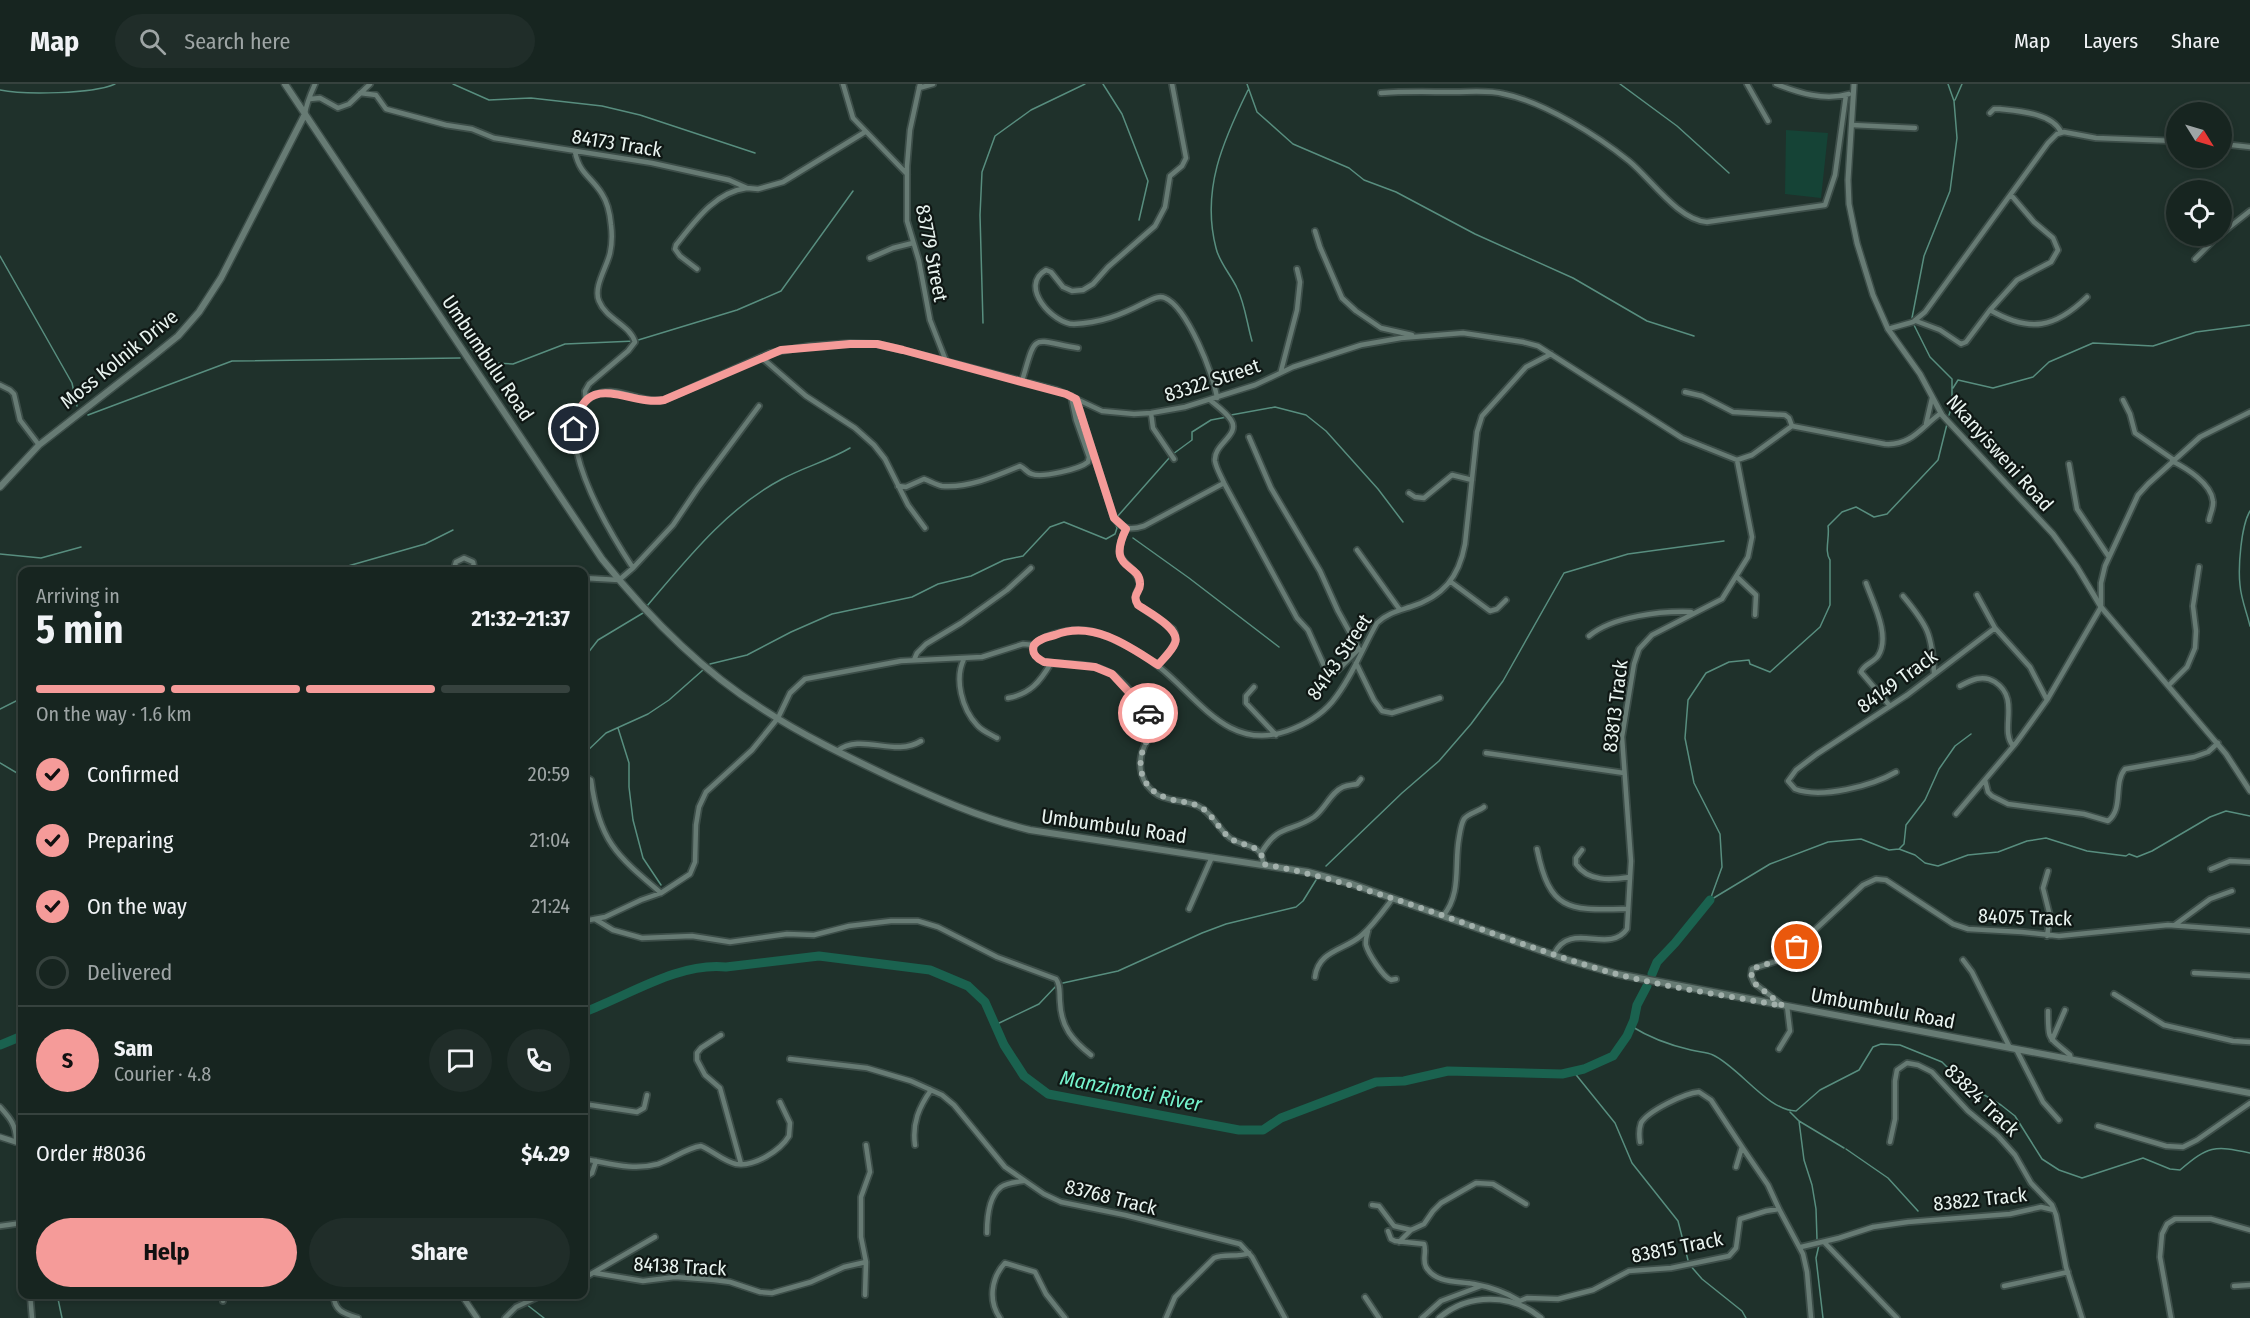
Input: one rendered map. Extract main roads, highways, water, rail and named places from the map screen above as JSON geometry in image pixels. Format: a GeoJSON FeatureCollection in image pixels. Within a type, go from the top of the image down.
{"type":"FeatureCollection","features":[{"type":"Feature","properties":{"kind":"main road","name":"Umbumbulu Road"},"geometry":{"type":"LineString","coordinates":[[285,84],[593,547],[619,580],[678,643],[717,676],[778,718],[837,751],[953,806],[998,822],[1052,835],[1308,872],[1393,898],[1594,968],[1644,980],[2250,1094]]}},
{"type":"Feature","properties":{"kind":"main road","name":"Moss Kolnik Drive"},"geometry":{"type":"LineString","coordinates":[[0,487],[39,445],[178,336],[200,312],[221,278],[305,114]]}},
{"type":"Feature","properties":{"kind":"waterway"},"geometry":{"type":"LineString","coordinates":[[0,90],[58,93],[91,90],[115,84]]}},
{"type":"Feature","properties":{"kind":"waterway"},"geometry":{"type":"LineString","coordinates":[[453,84],[489,100],[531,98],[602,106],[640,115],[755,153]]}},
{"type":"Feature","properties":{"kind":"waterway"},"geometry":{"type":"LineString","coordinates":[[983,323],[980,215],[982,172],[995,136],[1031,110],[1085,84]]}},
{"type":"Feature","properties":{"kind":"waterway"},"geometry":{"type":"LineString","coordinates":[[1103,84],[1122,114],[1148,181],[1139,220]]}},
{"type":"Feature","properties":{"kind":"waterway"},"geometry":{"type":"LineString","coordinates":[[1247,84],[1257,112],[1293,144],[1349,168],[1364,180],[1396,192],[1475,234],[1573,278],[1647,321],[1694,336]]}},
{"type":"Feature","properties":{"kind":"waterway"},"geometry":{"type":"LineString","coordinates":[[1620,84],[1677,126],[1729,173]]}},
{"type":"Feature","properties":{"kind":"waterway"},"geometry":{"type":"LineString","coordinates":[[1912,318],[1924,256],[1950,191],[1957,138],[1954,101],[1948,84]]}},
{"type":"Feature","properties":{"kind":"waterway"},"geometry":{"type":"LineString","coordinates":[[1955,100],[1962,84]]}},
{"type":"Feature","properties":{"kind":"waterway"},"geometry":{"type":"LineString","coordinates":[[1248,90],[1223,147],[1217,166],[1211,206],[1212,227],[1218,253],[1240,294],[1252,341]]}},
{"type":"Feature","properties":{"kind":"waterway"},"geometry":{"type":"LineString","coordinates":[[471,349],[493,363],[513,364],[565,344],[635,341],[737,310],[781,291],[853,191]]}},
{"type":"Feature","properties":{"kind":"waterway"},"geometry":{"type":"LineString","coordinates":[[0,256],[72,383],[77,406]]}},
{"type":"Feature","properties":{"kind":"waterway"},"geometry":{"type":"LineString","coordinates":[[1914,325],[1930,357],[1952,379],[1952,406],[1949,415]]}},
{"type":"Feature","properties":{"kind":"waterway"},"geometry":{"type":"LineString","coordinates":[[1953,388],[1958,380],[1993,388],[2033,377],[2049,362],[2093,343],[2153,346],[2196,332],[2250,325]]}},
{"type":"Feature","properties":{"kind":"waterway"},"geometry":{"type":"LineString","coordinates":[[88,415],[232,361],[460,358]]}},
{"type":"Feature","properties":{"kind":"waterway"},"geometry":{"type":"LineString","coordinates":[[1231,415],[1275,407],[1306,415],[1326,431],[1378,489],[1403,522]]}},
{"type":"Feature","properties":{"kind":"waterway"},"geometry":{"type":"LineString","coordinates":[[1173,454],[1192,440],[1192,432],[1211,420],[1227,417]]}},
{"type":"Feature","properties":{"kind":"waterway"},"geometry":{"type":"LineString","coordinates":[[1710,900],[1722,867],[1720,834],[1694,783],[1685,738],[1688,700],[1706,673],[1729,662],[1749,660],[1750,664],[1770,672],[1820,627],[1830,605],[1828,526],[1842,512],[1856,507],[1874,517],[1887,514],[1938,460],[1947,424]]}},
{"type":"Feature","properties":{"kind":"waterway"},"geometry":{"type":"LineString","coordinates":[[647,606],[677,570],[743,504],[782,479],[850,448]]}},
{"type":"Feature","properties":{"kind":"waterway"},"geometry":{"type":"LineString","coordinates":[[1117,517],[1170,457]]}},
{"type":"Feature","properties":{"kind":"waterway"},"geometry":{"type":"LineString","coordinates":[[2250,511],[2242,536],[2239,568],[2243,601],[2250,626]]}},
{"type":"Feature","properties":{"kind":"waterway"},"geometry":{"type":"LineString","coordinates":[[710,664],[747,655],[832,614],[912,597],[938,584],[971,576],[1004,560],[1023,556],[1050,527],[1064,522],[1106,539],[1115,534],[1117,528],[1115,523]]}},
{"type":"Feature","properties":{"kind":"waterway"},"geometry":{"type":"LineString","coordinates":[[344,567],[425,544],[453,530]]}},
{"type":"Feature","properties":{"kind":"waterway"},"geometry":{"type":"LineString","coordinates":[[1133,538],[1279,647]]}},
{"type":"Feature","properties":{"kind":"waterway"},"geometry":{"type":"LineString","coordinates":[[1326,866],[1439,761],[1471,724],[1503,681],[1564,573],[1628,554],[1724,541]]}},
{"type":"Feature","properties":{"kind":"waterway"},"geometry":{"type":"LineString","coordinates":[[0,554],[41,558],[81,547]]}},
{"type":"Feature","properties":{"kind":"waterway"},"geometry":{"type":"LineString","coordinates":[[588,653],[598,640],[643,613]]}},
{"type":"Feature","properties":{"kind":"waterway"},"geometry":{"type":"LineString","coordinates":[[588,750],[606,733],[648,714],[669,700],[703,670]]}},
{"type":"Feature","properties":{"kind":"waterway"},"geometry":{"type":"LineString","coordinates":[[0,709],[18,700]]}},
{"type":"Feature","properties":{"kind":"waterway"},"geometry":{"type":"LineString","coordinates":[[618,728],[629,763],[633,820],[643,858],[661,885]]}},
{"type":"Feature","properties":{"kind":"waterway"},"geometry":{"type":"LineString","coordinates":[[1899,849],[1904,844],[1906,825],[1925,800],[1939,769],[1955,746],[1971,734]]}},
{"type":"Feature","properties":{"kind":"waterway"},"geometry":{"type":"LineString","coordinates":[[0,763],[18,774]]}},
{"type":"Feature","properties":{"kind":"waterway"},"geometry":{"type":"LineString","coordinates":[[1712,899],[1770,864],[1828,842],[1861,839],[1889,850],[1899,849],[1915,855],[1925,863],[1938,866],[1968,855],[1998,852],[2027,841],[2046,838],[2087,851],[2126,856],[2129,854],[2137,857],[2152,851],[2210,817],[2226,811],[2250,816]]}},
{"type":"Feature","properties":{"kind":"waterway"},"geometry":{"type":"LineString","coordinates":[[1063,983],[1118,971],[1226,924],[1296,907],[1303,901],[1316,880]]}},
{"type":"Feature","properties":{"kind":"waterway"},"geometry":{"type":"LineString","coordinates":[[1652,974],[1657,962],[1710,900]]}},
{"type":"Feature","properties":{"kind":"waterway","name":"Manzimtoti River"},"geometry":{"type":"LineString","coordinates":[[588,1010],[672,975],[708,967],[819,956],[930,970],[968,986],[985,1002],[1004,1045],[1024,1076],[1048,1094],[1239,1130],[1263,1130],[1281,1118],[1376,1082],[1404,1081],[1448,1071],[1562,1074],[1584,1069],[1613,1056],[1627,1036],[1637,1005],[1647,986]]}},
{"type":"Feature","properties":{"kind":"waterway"},"geometry":{"type":"LineString","coordinates":[[995,1025],[1039,1004],[1057,985]]}},
{"type":"Feature","properties":{"kind":"waterway"},"geometry":{"type":"LineString","coordinates":[[1631,1026],[1667,1043],[1713,1055],[1775,1104],[1796,1111],[1820,1090],[1859,1070],[1873,1047],[1881,1044],[1900,1045],[1942,1062],[1961,1081],[2001,1105],[2015,1116],[2042,1159],[2059,1170],[2082,1178],[2143,1158],[2170,1169],[2180,1170],[2198,1156],[2212,1150],[2228,1149],[2250,1153]]}},
{"type":"Feature","properties":{"kind":"waterway","name":"Manzimtoti River"},"geometry":{"type":"LineString","coordinates":[[0,1045],[18,1038]]}},
{"type":"Feature","properties":{"kind":"waterway"},"geometry":{"type":"LineString","coordinates":[[1573,1071],[1615,1123],[1632,1163],[1678,1221],[1689,1264],[1702,1279],[1742,1311],[1746,1318]]}},
{"type":"Feature","properties":{"kind":"waterway"},"geometry":{"type":"LineString","coordinates":[[1790,1112],[1799,1121],[1844,1148]]}},
{"type":"Feature","properties":{"kind":"waterway"},"geometry":{"type":"LineString","coordinates":[[1799,1121],[1804,1160],[1812,1185],[1816,1209],[1817,1239]]}},
{"type":"Feature","properties":{"kind":"waterway"},"geometry":{"type":"LineString","coordinates":[[1846,1149],[1888,1178],[1918,1211]]}},
{"type":"Feature","properties":{"kind":"waterway"},"geometry":{"type":"LineString","coordinates":[[1819,1245],[1816,1258],[1823,1318]]}},
{"type":"Feature","properties":{"kind":"waterway"},"geometry":{"type":"LineString","coordinates":[[58,1299],[62,1318]]}},
{"type":"Feature","properties":{"kind":"waterway"},"geometry":{"type":"LineString","coordinates":[[526,1304],[544,1318]]}}]}
